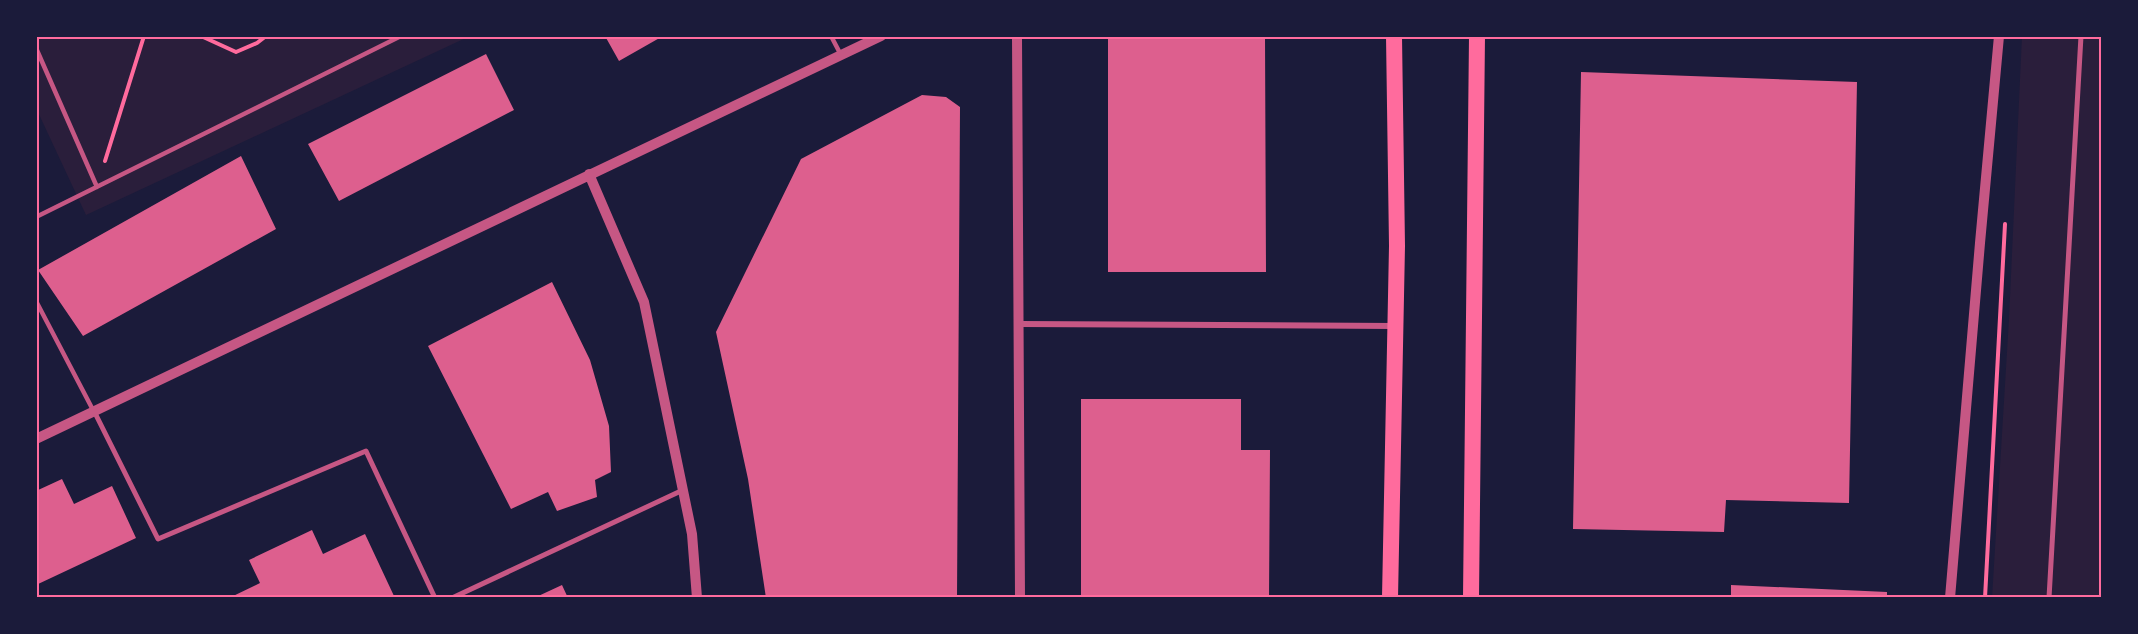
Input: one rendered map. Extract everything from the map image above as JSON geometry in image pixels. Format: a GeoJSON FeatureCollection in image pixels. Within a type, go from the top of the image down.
{"type":"FeatureCollection","features":[{"type":"Feature","properties":{"kind":"highway"},"geometry":{"type":"LineString","coordinates":[[1390,598],[1397,246],[1394,36]]}},
{"type":"Feature","properties":{"kind":"highway"},"geometry":{"type":"LineString","coordinates":[[1471,598],[1477,36]]}},
{"type":"Feature","properties":{"kind":"street"},"geometry":{"type":"LineString","coordinates":[[36,439],[881,36]]}},
{"type":"Feature","properties":{"kind":"street"},"geometry":{"type":"LineString","coordinates":[[1017,36],[1020,598]]}},
{"type":"Feature","properties":{"kind":"street"},"geometry":{"type":"LineString","coordinates":[[1950,598],[1999,36]]}},
{"type":"Feature","properties":{"kind":"street"},"geometry":{"type":"LineString","coordinates":[[2049,598],[2081,36]]}},
{"type":"Feature","properties":{"kind":"street"},"geometry":{"type":"LineString","coordinates":[[590,174],[644,302],[692,534],[697,598]]}},
{"type":"Feature","properties":{"kind":"street"},"geometry":{"type":"LineString","coordinates":[[1020,324],[1395,326]]}},
{"type":"Feature","properties":{"kind":"street"},"geometry":{"type":"LineString","coordinates":[[94,411],[158,539],[366,451],[435,598]]}},
{"type":"Feature","properties":{"kind":"street"},"geometry":{"type":"LineString","coordinates":[[452,598],[683,490]]}},
{"type":"Feature","properties":{"kind":"lane"},"geometry":{"type":"LineString","coordinates":[[36,218],[401,36]]}},
{"type":"Feature","properties":{"kind":"lane"},"geometry":{"type":"LineString","coordinates":[[831,36],[841,55]]}},
{"type":"Feature","properties":{"kind":"lane"},"geometry":{"type":"LineString","coordinates":[[36,48],[97,187]]}},
{"type":"Feature","properties":{"kind":"lane"},"geometry":{"type":"LineString","coordinates":[[36,301],[94,411]]}},
{"type":"Feature","properties":{"kind":"path"},"geometry":{"type":"LineString","coordinates":[[97,187],[144,36]]}},
{"type":"Feature","properties":{"kind":"path"},"geometry":{"type":"LineString","coordinates":[[201,36],[236,52],[257,43],[266,36]]}},
{"type":"Feature","properties":{"kind":"path"},"geometry":{"type":"LineString","coordinates":[[1985,598],[2005,223]]}},
{"type":"Feature","properties":{"kind":"shaded area"},"geometry":{"type":"Polygon","coordinates":[[[36,36],[470,36],[86,215],[36,108],[36,36]]]}},
{"type":"Feature","properties":{"kind":"shaded area"},"geometry":{"type":"Polygon","coordinates":[[[2022,36],[2102,36],[2102,598],[1992,598],[2009,319],[2022,36]]]}},
{"type":"Feature","properties":{"kind":"building"},"geometry":{"type":"Polygon","coordinates":[[[605,36],[663,36],[619,61],[605,36]]]}},
{"type":"Feature","properties":{"kind":"building"},"geometry":{"type":"Polygon","coordinates":[[[1108,36],[1265,36],[1266,272],[1108,272],[1108,36]]]}},
{"type":"Feature","properties":{"kind":"building"},"geometry":{"type":"Polygon","coordinates":[[[486,54],[514,110],[339,201],[308,144],[486,54]]]}},
{"type":"Feature","properties":{"kind":"building"},"geometry":{"type":"Polygon","coordinates":[[[1581,72],[1857,82],[1849,503],[1726,500],[1724,532],[1573,529],[1581,72]]]}},
{"type":"Feature","properties":{"kind":"building"},"geometry":{"type":"Polygon","coordinates":[[[922,95],[946,97],[960,107],[957,598],[766,598],[748,479],[716,332],[801,159],[922,95]]]}},
{"type":"Feature","properties":{"kind":"building"},"geometry":{"type":"Polygon","coordinates":[[[241,156],[276,229],[83,336],[38,270],[241,156]]]}},
{"type":"Feature","properties":{"kind":"building"},"geometry":{"type":"Polygon","coordinates":[[[552,282],[590,360],[609,426],[611,472],[595,480],[597,497],[557,511],[548,492],[511,509],[428,346],[552,282]]]}},
{"type":"Feature","properties":{"kind":"building"},"geometry":{"type":"Polygon","coordinates":[[[1081,399],[1241,399],[1241,450],[1270,450],[1269,598],[1081,596],[1081,399]]]}},
{"type":"Feature","properties":{"kind":"building"},"geometry":{"type":"Polygon","coordinates":[[[62,479],[74,504],[112,486],[136,538],[36,585],[36,491],[62,479]]]}},
{"type":"Feature","properties":{"kind":"building"},"geometry":{"type":"Polygon","coordinates":[[[312,530],[323,554],[365,534],[394,596],[390,598],[229,598],[260,583],[249,560],[312,530]]]}},
{"type":"Feature","properties":{"kind":"building"},"geometry":{"type":"Polygon","coordinates":[[[562,585],[568,598],[534,598],[562,585]]]}},
{"type":"Feature","properties":{"kind":"building"},"geometry":{"type":"Polygon","coordinates":[[[1731,585],[1887,592],[1887,598],[1731,598],[1731,585]]]}}]}
